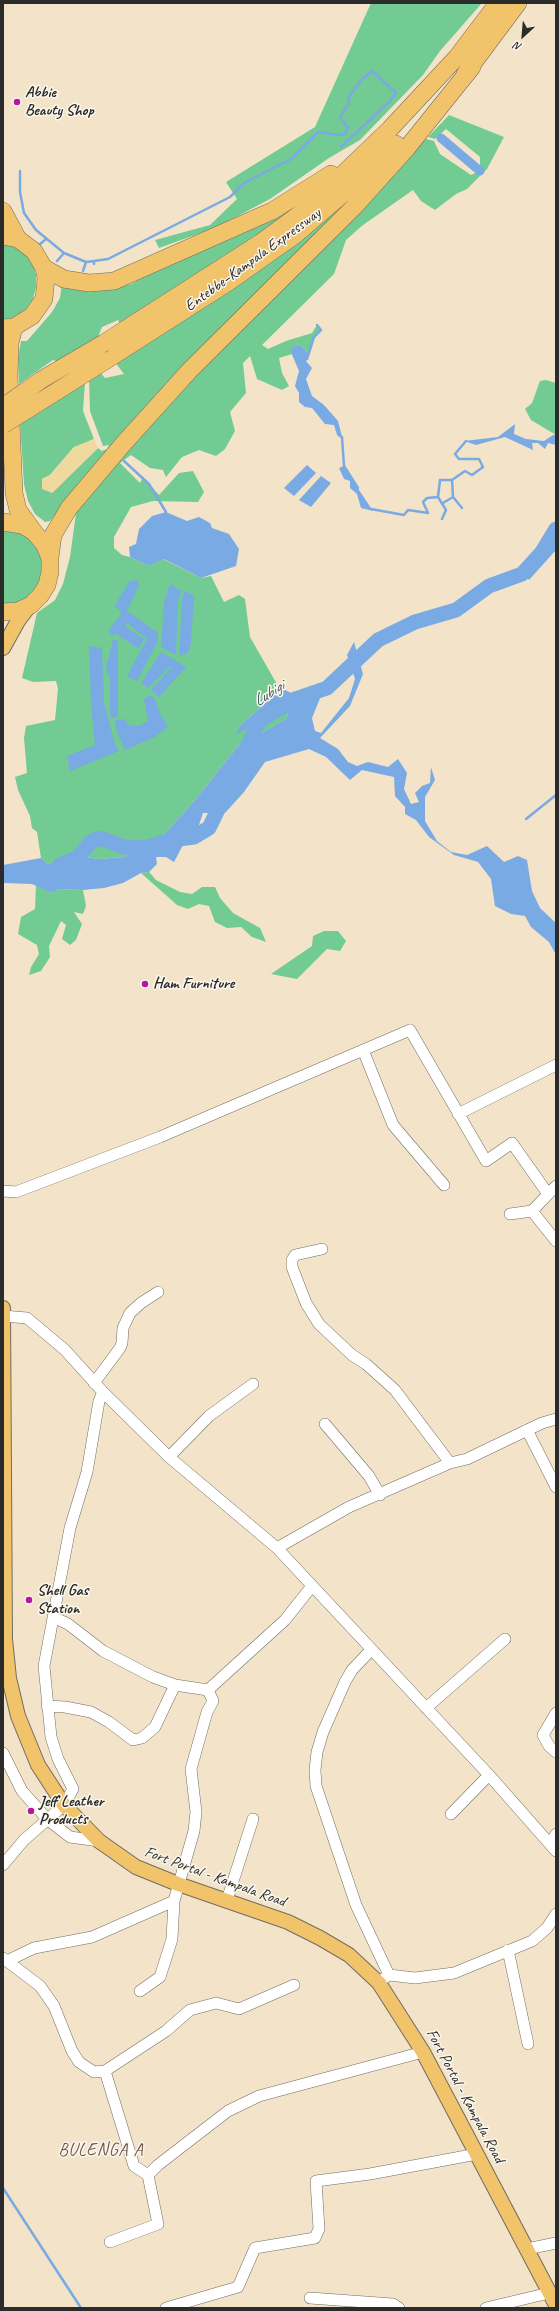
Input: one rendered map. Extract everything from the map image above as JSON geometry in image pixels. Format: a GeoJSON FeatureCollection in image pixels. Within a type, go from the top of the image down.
{"type":"FeatureCollection","features":[{"type":"Feature","properties":{"kind":"highway","name":"Entebbe–Kampala Expressway"},"geometry":{"type":"LineString","coordinates":[[3,407],[42,380],[104,343],[260,243],[305,210],[373,144],[457,57],[498,3]]}},
{"type":"Feature","properties":{"kind":"highway","name":"Entebbe–Kampala Expressway"},"geometry":{"type":"LineString","coordinates":[[3,425],[230,281],[295,235],[372,168],[472,67],[518,3]]}},
{"type":"Feature","properties":{"kind":"highway"},"geometry":{"type":"LineString","coordinates":[[3,612],[18,611],[31,605],[40,596],[47,584],[50,572],[53,535],[69,508],[124,443],[190,370],[354,207],[407,148],[472,67]]}},
{"type":"Feature","properties":{"kind":"highway"},"geometry":{"type":"LineString","coordinates":[[44,268],[64,279],[89,283],[114,281],[272,211],[315,185],[373,144]]}},
{"type":"Feature","properties":{"kind":"highway"},"geometry":{"type":"LineString","coordinates":[[3,211],[10,238],[34,250],[44,268],[46,288],[41,303],[32,316],[8,328],[10,342],[9,376],[14,493],[18,510],[44,544],[50,558]]}},
{"type":"Feature","properties":{"kind":"highway"},"geometry":{"type":"LineString","coordinates":[[3,522],[22,525],[34,532]]}},
{"type":"Feature","properties":{"kind":"main road"},"geometry":{"type":"LineString","coordinates":[[3,648],[18,621],[31,605]]}},
{"type":"Feature","properties":{"kind":"main road","name":"Fort Portal - Kampala Road"},"geometry":{"type":"LineString","coordinates":[[3,1308],[4,1639],[9,1678],[18,1716],[38,1765],[64,1805],[99,1841],[136,1867],[178,1884],[288,1922],[349,1955],[384,1979],[556,2305]]}},
{"type":"Feature","properties":{"kind":"street"},"geometry":{"type":"LineString","coordinates":[[3,1191],[16,1192],[160,1137],[410,1030],[486,1161],[512,1143],[552,1190],[532,1211],[510,1214]]}},
{"type":"Feature","properties":{"kind":"street"},"geometry":{"type":"LineString","coordinates":[[363,1050],[393,1125],[444,1185]]}},
{"type":"Feature","properties":{"kind":"street"},"geometry":{"type":"LineString","coordinates":[[458,1114],[556,1065]]}},
{"type":"Feature","properties":{"kind":"street"},"geometry":{"type":"LineString","coordinates":[[532,1211],[556,1241]]}},
{"type":"Feature","properties":{"kind":"street"},"geometry":{"type":"LineString","coordinates":[[322,1249],[295,1255],[292,1260],[292,1267],[306,1303],[319,1324],[352,1355],[366,1364],[395,1390],[450,1463]]}},
{"type":"Feature","properties":{"kind":"street"},"geometry":{"type":"LineString","coordinates":[[94,1383],[120,1348],[122,1343],[123,1328],[130,1314],[141,1303],[158,1292]]}},
{"type":"Feature","properties":{"kind":"street"},"geometry":{"type":"LineString","coordinates":[[3,1316],[27,1318],[65,1350],[94,1383],[169,1457],[277,1548],[489,1775],[553,1847]]}},
{"type":"Feature","properties":{"kind":"street"},"geometry":{"type":"LineString","coordinates":[[169,1457],[208,1416],[253,1384]]}},
{"type":"Feature","properties":{"kind":"street"},"geometry":{"type":"LineString","coordinates":[[3,1864],[24,1840],[64,1805],[73,1789],[56,1752],[51,1737],[44,1671],[46,1648],[70,1528],[87,1472],[99,1401],[103,1392]]}},
{"type":"Feature","properties":{"kind":"street"},"geometry":{"type":"LineString","coordinates":[[277,1548],[349,1508],[450,1463],[467,1459],[527,1430],[556,1419]]}},
{"type":"Feature","properties":{"kind":"street"},"geometry":{"type":"LineString","coordinates":[[325,1424],[369,1476],[380,1495]]}},
{"type":"Feature","properties":{"kind":"street"},"geometry":{"type":"LineString","coordinates":[[527,1430],[556,1487]]}},
{"type":"Feature","properties":{"kind":"street"},"geometry":{"type":"LineString","coordinates":[[208,1690],[285,1620],[312,1586]]}},
{"type":"Feature","properties":{"kind":"street"},"geometry":{"type":"LineString","coordinates":[[53,1617],[68,1624],[103,1651],[153,1677],[175,1685],[208,1690]]}},
{"type":"Feature","properties":{"kind":"street"},"geometry":{"type":"LineString","coordinates":[[426,1708],[504,1639]]}},
{"type":"Feature","properties":{"kind":"street"},"geometry":{"type":"LineString","coordinates":[[371,1650],[352,1670],[345,1682],[323,1732],[317,1752],[315,1770],[316,1786],[356,1904],[384,1979],[415,1978],[454,1973],[532,1941],[547,1928],[556,1914]]}},
{"type":"Feature","properties":{"kind":"street"},"geometry":{"type":"LineString","coordinates":[[47,1706],[70,1707],[92,1712],[109,1722],[133,1740],[137,1740],[142,1738],[155,1727],[175,1685]]}},
{"type":"Feature","properties":{"kind":"street"},"geometry":{"type":"LineString","coordinates":[[140,1991],[160,1977],[172,1939],[174,1900],[194,1831],[196,1812],[192,1769],[206,1712],[213,1701],[208,1690]]}},
{"type":"Feature","properties":{"kind":"street"},"geometry":{"type":"LineString","coordinates":[[556,1713],[543,1735],[556,1752]]}},
{"type":"Feature","properties":{"kind":"street"},"geometry":{"type":"LineString","coordinates":[[3,1753],[22,1791],[48,1820],[70,1837],[99,1841]]}},
{"type":"Feature","properties":{"kind":"street"},"geometry":{"type":"LineString","coordinates":[[451,1814],[489,1775]]}},
{"type":"Feature","properties":{"kind":"street"},"geometry":{"type":"LineString","coordinates":[[227,1900],[253,1819]]}},
{"type":"Feature","properties":{"kind":"street"},"geometry":{"type":"LineString","coordinates":[[553,1847],[556,1834]]}},
{"type":"Feature","properties":{"kind":"street"},"geometry":{"type":"LineString","coordinates":[[5,1959],[34,1948],[92,1936],[174,1900]]}},
{"type":"Feature","properties":{"kind":"street"},"geometry":{"type":"LineString","coordinates":[[508,1950],[528,2044]]}},
{"type":"Feature","properties":{"kind":"street"},"geometry":{"type":"LineString","coordinates":[[5,1959],[40,1986],[54,2006],[72,2051],[79,2062],[94,2072],[105,2071],[166,2031],[190,2010],[216,2003],[239,2009],[294,1985]]}},
{"type":"Feature","properties":{"kind":"street"},"geometry":{"type":"LineString","coordinates":[[148,2175],[158,2164],[228,2111],[259,2096],[423,2052]]}},
{"type":"Feature","properties":{"kind":"street"},"geometry":{"type":"LineString","coordinates":[[105,2071],[134,2166],[148,2175],[158,2224],[110,2242]]}},
{"type":"Feature","properties":{"kind":"street"},"geometry":{"type":"LineString","coordinates":[[166,2308],[238,2287],[255,2248],[315,2238],[319,2229],[316,2181],[370,2174],[477,2154]]}},
{"type":"Feature","properties":{"kind":"street"},"geometry":{"type":"LineString","coordinates":[[527,2249],[556,2243]]}},
{"type":"Feature","properties":{"kind":"street"},"geometry":{"type":"LineString","coordinates":[[486,2308],[549,2292]]}},
{"type":"Feature","properties":{"kind":"street"},"geometry":{"type":"LineString","coordinates":[[310,2298],[394,2304],[399,2308]]}},
{"type":"Feature","properties":{"kind":"green space"},"geometry":{"type":"Polygon","coordinates":[[[371,3],[482,3],[440,51],[423,75],[360,140],[329,158],[270,199],[217,227],[159,248],[155,240],[210,225],[237,199],[226,182],[315,127],[371,3]]]}},
{"type":"Feature","properties":{"kind":"green space"},"geometry":{"type":"Polygon","coordinates":[[[449,115],[504,137],[487,169],[467,189],[456,194],[435,210],[421,201],[413,190],[363,225],[346,240],[334,274],[262,345],[268,349],[286,341],[312,333],[317,325],[321,330],[314,337],[309,354],[299,344],[291,350],[292,354],[279,358],[282,373],[289,386],[282,390],[257,379],[250,356],[243,363],[246,393],[230,412],[235,431],[225,449],[216,456],[199,450],[182,457],[166,477],[163,470],[150,468],[131,455],[120,463],[140,483],[143,477],[159,495],[179,473],[193,471],[204,492],[198,502],[153,501],[131,507],[114,537],[114,548],[122,555],[149,566],[163,559],[201,578],[211,576],[224,602],[239,595],[245,599],[250,637],[278,686],[262,706],[240,726],[283,704],[291,705],[286,719],[238,746],[195,800],[159,840],[124,857],[100,859],[77,856],[48,864],[41,858],[37,832],[32,828],[30,816],[18,790],[15,777],[27,773],[24,738],[26,726],[55,720],[58,689],[56,681],[33,682],[22,678],[37,613],[55,600],[63,584],[70,557],[77,506],[184,383],[370,199],[426,139],[434,141],[440,154],[471,175],[480,171],[480,157],[446,129],[435,139],[428,137],[449,115]]]}},
{"type":"Feature","properties":{"kind":"green space"},"geometry":{"type":"Polygon","coordinates":[[[304,201],[159,303],[121,326],[118,320],[102,327],[98,337],[59,362],[53,360],[19,384],[18,358],[21,341],[27,341],[52,312],[60,298],[62,283],[103,290],[131,284],[187,254],[304,201]]]}},
{"type":"Feature","properties":{"kind":"green space"},"geometry":{"type":"Polygon","coordinates":[[[336,210],[339,213],[107,454],[50,521],[45,522],[35,514],[28,501],[24,484],[20,422],[85,382],[83,411],[94,439],[73,448],[50,475],[42,479],[52,493],[98,448],[102,451],[107,449],[109,445],[103,446],[90,411],[89,379],[100,372],[105,378],[124,374],[115,362],[336,210]]]}},
{"type":"Feature","properties":{"kind":"green space"},"geometry":{"type":"Polygon","coordinates":[[[3,242],[13,245],[24,252],[32,262],[36,274],[36,287],[33,299],[26,309],[14,317],[3,321],[3,242]]]}},
{"type":"Feature","properties":{"kind":"green space"},"geometry":{"type":"Polygon","coordinates":[[[546,380],[556,383],[556,435],[531,420],[525,409],[532,403],[540,381],[546,380]]]}},
{"type":"Feature","properties":{"kind":"green space"},"geometry":{"type":"Polygon","coordinates":[[[3,525],[15,526],[40,545],[44,577],[32,595],[18,603],[3,604],[3,525]]]}},
{"type":"Feature","properties":{"kind":"green space"},"geometry":{"type":"Polygon","coordinates":[[[149,872],[156,880],[180,892],[192,894],[202,887],[215,887],[220,898],[233,913],[260,928],[266,942],[252,937],[241,927],[227,928],[215,922],[209,906],[199,904],[188,909],[177,905],[141,873],[149,872]]]}},
{"type":"Feature","properties":{"kind":"green space"},"geometry":{"type":"Polygon","coordinates":[[[36,885],[52,893],[56,889],[83,890],[86,906],[83,914],[74,912],[82,924],[76,940],[70,945],[62,939],[66,925],[61,921],[49,946],[50,957],[41,971],[29,975],[31,967],[39,954],[37,945],[18,934],[21,917],[35,909],[36,885]]]}},
{"type":"Feature","properties":{"kind":"green space"},"geometry":{"type":"Polygon","coordinates":[[[324,931],[338,931],[346,941],[340,951],[327,949],[297,979],[271,974],[312,946],[313,936],[324,931]]]}},
{"type":"Feature","properties":{"kind":"sand"},"geometry":{"type":"Polygon","coordinates":[[[94,439],[98,448],[52,493],[42,489],[42,479],[50,475],[74,447],[94,439]]]}},
{"type":"Feature","properties":{"kind":"water"},"geometry":{"type":"Polygon","coordinates":[[[299,344],[309,354],[306,361],[312,368],[306,379],[312,396],[324,405],[338,421],[343,440],[337,435],[334,425],[325,424],[312,408],[305,407],[299,402],[299,393],[295,386],[299,371],[290,350],[299,344]]]}},
{"type":"Feature","properties":{"kind":"water"},"geometry":{"type":"Polygon","coordinates":[[[515,424],[514,434],[526,439],[544,441],[553,435],[556,435],[556,445],[548,443],[545,449],[538,443],[532,443],[533,450],[505,437],[476,445],[464,441],[498,437],[515,424]]]}},
{"type":"Feature","properties":{"kind":"water"},"geometry":{"type":"Polygon","coordinates":[[[307,465],[316,473],[294,496],[284,488],[307,465]]]}},
{"type":"Feature","properties":{"kind":"water"},"geometry":{"type":"Polygon","coordinates":[[[344,466],[373,511],[361,508],[357,494],[350,488],[350,481],[344,479],[339,468],[344,466]]]}},
{"type":"Feature","properties":{"kind":"water"},"geometry":{"type":"Polygon","coordinates":[[[321,476],[331,483],[311,507],[299,500],[321,476]]]}},
{"type":"Feature","properties":{"kind":"water"},"geometry":{"type":"Polygon","coordinates":[[[166,512],[187,521],[199,517],[210,523],[212,528],[229,534],[239,549],[236,566],[201,578],[164,559],[149,566],[130,557],[129,547],[136,544],[139,529],[152,516],[166,512]]]}},
{"type":"Feature","properties":{"kind":"water"},"geometry":{"type":"Polygon","coordinates":[[[556,520],[556,550],[529,580],[522,568],[546,542],[556,520]]]}},
{"type":"Feature","properties":{"kind":"water"},"geometry":{"type":"Polygon","coordinates":[[[137,580],[139,585],[127,611],[158,633],[158,641],[137,681],[127,676],[147,639],[127,623],[126,627],[144,639],[139,649],[115,633],[113,636],[108,631],[122,613],[115,606],[119,598],[130,581],[137,580]]]}},
{"type":"Feature","properties":{"kind":"water"},"geometry":{"type":"Polygon","coordinates":[[[170,584],[182,591],[178,600],[176,655],[161,647],[164,603],[170,584]]]}},
{"type":"Feature","properties":{"kind":"water"},"geometry":{"type":"Polygon","coordinates":[[[184,591],[194,595],[191,643],[188,653],[179,656],[182,600],[184,591]]]}},
{"type":"Feature","properties":{"kind":"water"},"geometry":{"type":"Polygon","coordinates":[[[113,640],[117,640],[118,650],[118,717],[110,718],[110,681],[106,667],[113,640]]]}},
{"type":"Feature","properties":{"kind":"water"},"geometry":{"type":"Polygon","coordinates":[[[354,642],[363,674],[350,706],[320,738],[338,749],[348,762],[357,766],[368,762],[388,767],[398,759],[407,773],[404,789],[411,804],[419,802],[415,793],[422,786],[430,783],[431,767],[435,780],[425,797],[425,821],[437,841],[451,852],[467,855],[487,846],[504,862],[518,856],[527,860],[532,891],[540,908],[556,923],[556,955],[549,942],[531,927],[525,916],[511,914],[495,906],[491,879],[478,862],[454,855],[429,837],[416,820],[405,814],[405,807],[395,796],[394,777],[362,770],[350,780],[326,757],[309,749],[265,762],[244,792],[225,813],[203,813],[198,828],[184,843],[174,862],[166,857],[156,857],[157,864],[149,872],[141,873],[123,883],[104,888],[83,890],[57,889],[52,893],[32,884],[3,883],[3,865],[41,858],[48,864],[77,856],[100,859],[124,857],[159,840],[195,800],[238,746],[286,719],[291,705],[284,703],[236,735],[240,726],[262,706],[278,686],[291,693],[312,692],[325,686],[312,718],[315,731],[321,733],[349,698],[355,679],[347,655],[354,642]]]}},
{"type":"Feature","properties":{"kind":"water"},"geometry":{"type":"Polygon","coordinates":[[[89,646],[102,648],[104,703],[115,744],[119,751],[70,771],[67,756],[95,745],[91,703],[89,646]]]}},
{"type":"Feature","properties":{"kind":"water"},"geometry":{"type":"Polygon","coordinates":[[[161,652],[186,667],[159,697],[151,690],[172,667],[171,666],[148,688],[141,683],[161,652]]]}},
{"type":"Feature","properties":{"kind":"water"},"geometry":{"type":"Polygon","coordinates":[[[149,696],[154,697],[160,714],[168,726],[155,737],[125,750],[117,732],[115,720],[124,719],[130,726],[140,726],[148,721],[144,699],[149,696]]]}},
{"type":"Feature","properties":{"kind":"waterway"},"geometry":{"type":"LineString","coordinates":[[94,264],[94,261],[108,259],[230,197],[244,183],[291,159],[318,132],[337,135],[345,134],[348,127],[340,118],[348,105],[349,97],[361,80],[372,71],[396,93],[390,101],[341,147]]}},
{"type":"Feature","properties":{"kind":"waterway"},"geometry":{"type":"LineString","coordinates":[[441,138],[480,171]]}},
{"type":"Feature","properties":{"kind":"waterway"},"geometry":{"type":"LineString","coordinates":[[20,171],[20,192],[24,213],[36,230],[64,253],[86,262],[94,261]]}},
{"type":"Feature","properties":{"kind":"waterway"},"geometry":{"type":"LineString","coordinates":[[39,245],[46,239]]}},
{"type":"Feature","properties":{"kind":"waterway"},"geometry":{"type":"LineString","coordinates":[[57,261],[64,253]]}},
{"type":"Feature","properties":{"kind":"waterway"},"geometry":{"type":"LineString","coordinates":[[83,271],[86,262]]}},
{"type":"Feature","properties":{"kind":"waterway"},"geometry":{"type":"LineString","coordinates":[[307,359],[314,337],[321,330],[317,325]]}},
{"type":"Feature","properties":{"kind":"waterway"},"geometry":{"type":"LineString","coordinates":[[342,437],[344,466],[358,488]]}},
{"type":"Feature","properties":{"kind":"waterway"},"geometry":{"type":"LineString","coordinates":[[371,509],[404,515],[408,510],[428,513],[423,502],[427,498],[438,497],[440,480],[452,480],[465,471],[472,475],[483,467],[479,459],[459,459],[455,454],[466,441]]}},
{"type":"Feature","properties":{"kind":"waterway"},"geometry":{"type":"LineString","coordinates":[[124,461],[149,484],[166,512]]}},
{"type":"Feature","properties":{"kind":"waterway"},"geometry":{"type":"LineString","coordinates":[[452,480],[453,497]]}},
{"type":"Feature","properties":{"kind":"waterway"},"geometry":{"type":"LineString","coordinates":[[438,497],[446,510],[442,519]]}},
{"type":"Feature","properties":{"kind":"waterway"},"geometry":{"type":"LineString","coordinates":[[443,503],[453,497],[462,508]]}},
{"type":"Feature","properties":{"kind":"waterway","name":"Lubigi"},"geometry":{"type":"LineString","coordinates":[[243,757],[259,721],[295,699],[327,688],[378,640],[415,622],[456,610],[489,586],[522,574],[542,552],[556,529]]}},
{"type":"Feature","properties":{"kind":"waterway","name":"Lubigi"},"geometry":{"type":"LineString","coordinates":[[60,865],[77,858],[92,841],[100,838],[124,847],[133,848],[148,847],[171,840],[194,837],[209,828],[225,795]]}},
{"type":"Feature","properties":{"kind":"waterway"},"geometry":{"type":"LineString","coordinates":[[526,819],[556,795]]}},
{"type":"Feature","properties":{"kind":"waterway"},"geometry":{"type":"LineString","coordinates":[[3,2188],[81,2308]]}},
{"type":"Feature","properties":{"kind":"place","name":"Abbie Beauty Shop"},"geometry":{"type":"Point","coordinates":[17,102]}},
{"type":"Feature","properties":{"kind":"place","name":"Ham Furniture"},"geometry":{"type":"Point","coordinates":[145,984]}},
{"type":"Feature","properties":{"kind":"place","name":"Shell Gas Station"},"geometry":{"type":"Point","coordinates":[29,1600]}},
{"type":"Feature","properties":{"kind":"place","name":"Jeff Leather Products"},"geometry":{"type":"Point","coordinates":[31,1811]}},
{"type":"Feature","properties":{"kind":"district","name":"BULENGA A"},"geometry":{"type":"Point","coordinates":[101,2150]}}]}
